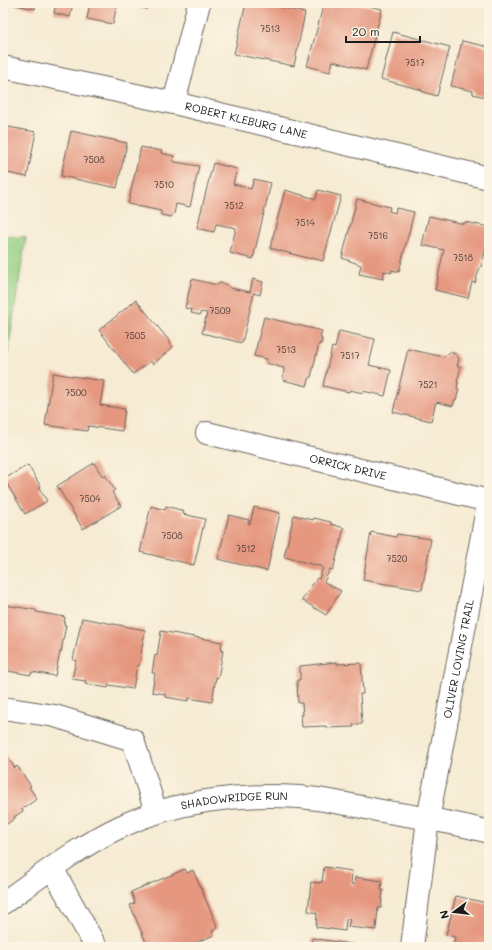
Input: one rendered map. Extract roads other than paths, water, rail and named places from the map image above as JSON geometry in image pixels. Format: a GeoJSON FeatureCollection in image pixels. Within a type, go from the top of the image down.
{"type":"FeatureCollection","features":[{"type":"Feature","properties":{"kind":"street"},"geometry":{"type":"LineString","coordinates":[[174,103],[200,3]]}},
{"type":"Feature","properties":{"kind":"street","name":"ROBERT KLEBURG LANE"},"geometry":{"type":"LineString","coordinates":[[3,67],[174,103],[489,178]]}},
{"type":"Feature","properties":{"kind":"street","name":"ORRICK DRIVE"},"geometry":{"type":"LineString","coordinates":[[208,433],[489,500]]}},
{"type":"Feature","properties":{"kind":"street","name":"OLIVER LOVING TRAIL"},"geometry":{"type":"LineString","coordinates":[[412,947],[428,819],[489,500]]}},
{"type":"Feature","properties":{"kind":"street"},"geometry":{"type":"LineString","coordinates":[[3,708],[55,716],[133,740],[156,812]]}},
{"type":"Feature","properties":{"kind":"street","name":"SHADOWRIDGE RUN"},"geometry":{"type":"LineString","coordinates":[[3,903],[92,842],[122,826],[156,812],[201,802],[234,797],[267,795],[301,797],[428,819],[489,832]]}},
{"type":"Feature","properties":{"kind":"street"},"geometry":{"type":"LineString","coordinates":[[52,868],[96,947]]}}]}
